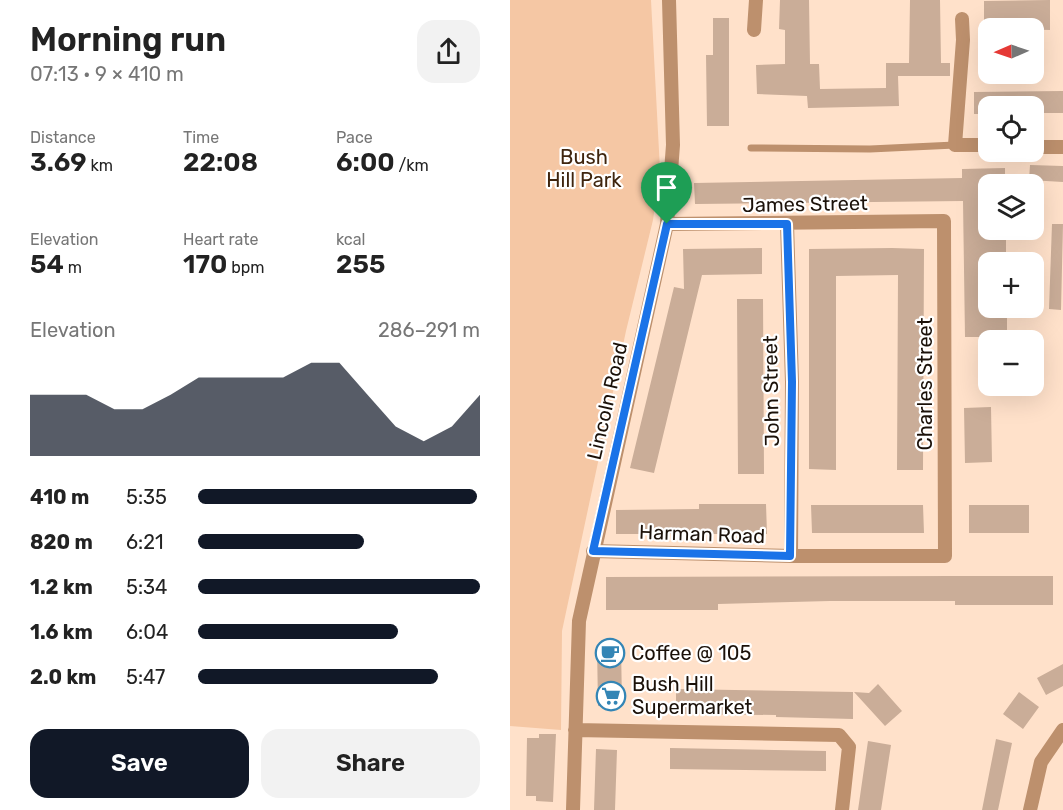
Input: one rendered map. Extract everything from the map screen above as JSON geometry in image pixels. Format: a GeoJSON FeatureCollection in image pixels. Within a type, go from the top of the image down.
{"type":"FeatureCollection","features":[{"type":"Feature","properties":{"kind":"street","name":"Lincoln Road"},"geometry":{"type":"LineString","coordinates":[[573,810],[579,621],[667,224],[673,135],[669,0]]}},
{"type":"Feature","properties":{"kind":"street"},"geometry":{"type":"LineString","coordinates":[[754,30],[756,0]]}},
{"type":"Feature","properties":{"kind":"street"},"geometry":{"type":"LineString","coordinates":[[962,19],[963,40],[955,145],[978,146]]}},
{"type":"Feature","properties":{"kind":"street"},"geometry":{"type":"LineString","coordinates":[[1044,147],[1063,147]]}},
{"type":"Feature","properties":{"kind":"street","name":"James Street"},"geometry":{"type":"LineString","coordinates":[[667,224],[944,221]]}},
{"type":"Feature","properties":{"kind":"street","name":"Charles Street"},"geometry":{"type":"LineString","coordinates":[[944,221],[946,547]]}},
{"type":"Feature","properties":{"kind":"street","name":"John Street"},"geometry":{"type":"LineString","coordinates":[[787,224],[792,382],[790,556]]}},
{"type":"Feature","properties":{"kind":"street","name":"Harman Road"},"geometry":{"type":"LineString","coordinates":[[593,551],[790,556],[945,556],[946,547]]}},
{"type":"Feature","properties":{"kind":"street"},"geometry":{"type":"LineString","coordinates":[[575,730],[838,735],[849,747],[842,810]]}},
{"type":"Feature","properties":{"kind":"street"},"geometry":{"type":"LineString","coordinates":[[1030,810],[1041,762],[1063,730]]}},
{"type":"Feature","properties":{"kind":"lane"},"geometry":{"type":"LineString","coordinates":[[752,148],[870,150],[955,145]]}},
{"type":"Feature","properties":{"kind":"green space","name":"Bush Hill Park"},"geometry":{"type":"Polygon","coordinates":[[[510,0],[651,0],[660,170],[653,220],[626,331],[562,631],[561,730],[510,726],[510,0]]]}},
{"type":"Feature","properties":{"kind":"building"},"geometry":{"type":"Polygon","coordinates":[[[780,0],[809,0],[810,64],[819,64],[820,89],[886,88],[886,63],[909,63],[910,0],[940,0],[941,63],[950,63],[950,76],[898,76],[899,106],[808,108],[807,96],[757,94],[756,65],[785,64],[785,30],[779,29],[780,0]]]}},
{"type":"Feature","properties":{"kind":"building"},"geometry":{"type":"Polygon","coordinates":[[[1050,0],[1050,30],[1044,30],[1044,18],[984,18],[984,1],[1050,0]]]}},
{"type":"Feature","properties":{"kind":"building"},"geometry":{"type":"Polygon","coordinates":[[[713,18],[729,18],[729,126],[707,126],[706,55],[713,55],[713,18]]]}},
{"type":"Feature","properties":{"kind":"building"},"geometry":{"type":"Polygon","coordinates":[[[1063,91],[1063,113],[1044,113],[1044,96],[978,96],[978,114],[974,114],[974,92],[1063,91]]]}},
{"type":"Feature","properties":{"kind":"building"},"geometry":{"type":"Polygon","coordinates":[[[1030,165],[1063,166],[1063,182],[1044,181],[1044,174],[1029,174],[1030,165]]]}},
{"type":"Feature","properties":{"kind":"building"},"geometry":{"type":"Polygon","coordinates":[[[1005,168],[1005,174],[978,174],[978,240],[1006,240],[1006,252],[978,252],[978,318],[1007,318],[1007,330],[978,330],[978,337],[965,337],[963,201],[695,204],[694,183],[962,178],[962,169],[1005,168]]]}},
{"type":"Feature","properties":{"kind":"building"},"geometry":{"type":"Polygon","coordinates":[[[1052,224],[1063,224],[1061,310],[1049,309],[1052,224]]]}},
{"type":"Feature","properties":{"kind":"building"},"geometry":{"type":"Polygon","coordinates":[[[762,248],[762,274],[702,275],[654,473],[630,468],[674,287],[684,289],[683,249],[762,248]]]}},
{"type":"Feature","properties":{"kind":"building"},"geometry":{"type":"Polygon","coordinates":[[[809,249],[924,249],[923,470],[897,470],[898,275],[836,276],[836,470],[809,469],[809,249]]]}},
{"type":"Feature","properties":{"kind":"building"},"geometry":{"type":"Polygon","coordinates":[[[737,299],[763,299],[764,474],[738,474],[737,299]]]}},
{"type":"Feature","properties":{"kind":"building"},"geometry":{"type":"Polygon","coordinates":[[[991,407],[992,462],[965,463],[964,408],[991,407]]]}},
{"type":"Feature","properties":{"kind":"building"},"geometry":{"type":"Polygon","coordinates":[[[699,504],[766,504],[767,534],[616,534],[616,510],[699,509],[699,504]]]}},
{"type":"Feature","properties":{"kind":"building"},"geometry":{"type":"Polygon","coordinates":[[[811,505],[923,505],[924,533],[812,533],[811,505]]]}},
{"type":"Feature","properties":{"kind":"building"},"geometry":{"type":"Polygon","coordinates":[[[969,505],[1029,505],[1029,533],[969,533],[969,505]]]}},
{"type":"Feature","properties":{"kind":"building"},"geometry":{"type":"Polygon","coordinates":[[[1053,576],[1053,605],[955,605],[955,601],[830,601],[718,604],[718,610],[606,610],[606,577],[1053,576]]]}},
{"type":"Feature","properties":{"kind":"building"},"geometry":{"type":"Polygon","coordinates":[[[597,645],[621,645],[622,705],[598,706],[597,645]]]}},
{"type":"Feature","properties":{"kind":"building"},"geometry":{"type":"Polygon","coordinates":[[[1063,664],[1063,686],[1046,695],[1037,678],[1063,664]]]}},
{"type":"Feature","properties":{"kind":"building"},"geometry":{"type":"Polygon","coordinates":[[[878,684],[902,711],[885,726],[854,692],[869,693],[878,684]]]}},
{"type":"Feature","properties":{"kind":"building"},"geometry":{"type":"Polygon","coordinates":[[[676,689],[853,692],[853,719],[776,717],[776,715],[676,714],[676,689]]]}},
{"type":"Feature","properties":{"kind":"building"},"geometry":{"type":"Polygon","coordinates":[[[1019,692],[1039,707],[1023,729],[1003,714],[1019,692]]]}},
{"type":"Feature","properties":{"kind":"building"},"geometry":{"type":"Polygon","coordinates":[[[539,734],[556,734],[553,802],[536,801],[536,796],[526,796],[527,738],[539,738],[539,734]]]}},
{"type":"Feature","properties":{"kind":"building"},"geometry":{"type":"Polygon","coordinates":[[[996,739],[1012,743],[998,810],[982,810],[996,739]]]}},
{"type":"Feature","properties":{"kind":"building"},"geometry":{"type":"Polygon","coordinates":[[[868,741],[891,745],[881,810],[858,810],[868,741]]]}},
{"type":"Feature","properties":{"kind":"building"},"geometry":{"type":"Polygon","coordinates":[[[670,748],[826,751],[826,771],[670,769],[670,748]]]}},
{"type":"Feature","properties":{"kind":"building"},"geometry":{"type":"Polygon","coordinates":[[[596,749],[617,750],[615,810],[594,810],[596,749]]]}},
{"type":"Feature","properties":{"kind":"place","name":"Coffee @ 105"},"geometry":{"type":"Point","coordinates":[610,653]}},
{"type":"Feature","properties":{"kind":"place","name":"Bush Hill Supermarket"},"geometry":{"type":"Point","coordinates":[611,696]}},
{"type":"Feature","properties":{"kind":"route"},"geometry":{"type":"LineString","coordinates":[[667,224],[787,224],[792,382],[790,556],[593,551],[667,224]]}}]}
